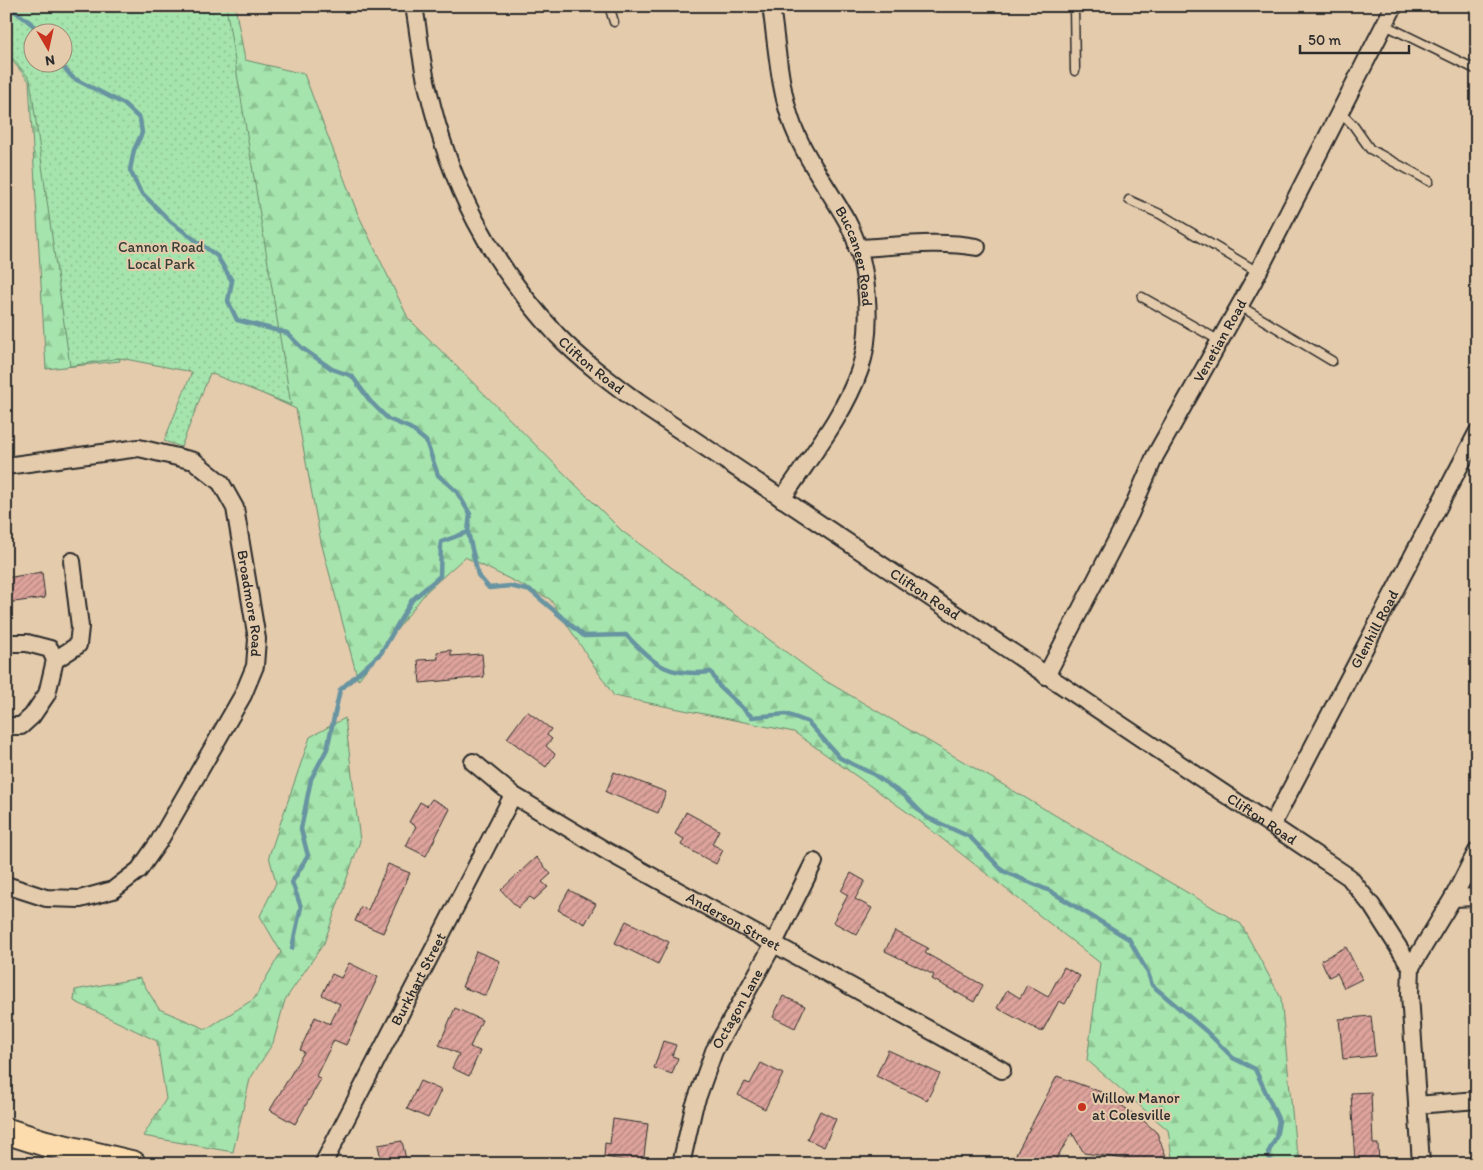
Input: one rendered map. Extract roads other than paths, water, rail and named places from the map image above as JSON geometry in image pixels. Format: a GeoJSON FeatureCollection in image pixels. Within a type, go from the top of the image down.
{"type":"FeatureCollection","features":[{"type":"Feature","properties":{"kind":"main road"},"geometry":{"type":"LineString","coordinates":[[6,1131],[44,1143],[133,1164]]}},
{"type":"Feature","properties":{"kind":"street","name":"Clifton Road"},"geometry":{"type":"LineString","coordinates":[[414,6],[427,88],[441,140],[471,215],[517,288],[558,336],[596,370],[639,403],[1349,877],[1372,906],[1411,967]]}},
{"type":"Feature","properties":{"kind":"street","name":"Buccaneer Road"},"geometry":{"type":"LineString","coordinates":[[771,6],[786,98],[793,124],[809,162],[848,222],[858,248],[866,287],[866,341],[860,368],[849,397],[782,499]]}},
{"type":"Feature","properties":{"kind":"street","name":"Venetian Road"},"geometry":{"type":"LineString","coordinates":[[1046,676],[1130,514],[1156,456],[1258,272],[1394,6]]}},
{"type":"Feature","properties":{"kind":"street"},"geometry":{"type":"LineString","coordinates":[[858,248],[937,244],[960,244],[977,248]]}},
{"type":"Feature","properties":{"kind":"street","name":"Glenhill Road"},"geometry":{"type":"LineString","coordinates":[[1272,825],[1477,433]]}},
{"type":"Feature","properties":{"kind":"street","name":"Broadmore Road"},"geometry":{"type":"LineString","coordinates":[[6,466],[139,448],[194,461],[221,483],[235,508],[257,639],[255,666],[242,695],[158,843],[139,870],[113,890],[80,899],[46,898],[6,885]]}},
{"type":"Feature","properties":{"kind":"street"},"geometry":{"type":"LineString","coordinates":[[55,660],[78,645],[80,626],[72,561]]}},
{"type":"Feature","properties":{"kind":"street"},"geometry":{"type":"LineString","coordinates":[[6,643],[27,643],[50,649],[55,660],[47,694],[32,716],[21,726],[6,726]]}},
{"type":"Feature","properties":{"kind":"street","name":"Anderson Street"},"geometry":{"type":"LineString","coordinates":[[473,762],[513,795],[608,852],[1002,1070]]}},
{"type":"Feature","properties":{"kind":"street","name":"Burkhart Street"},"geometry":{"type":"LineString","coordinates":[[323,1164],[513,795]]}},
{"type":"Feature","properties":{"kind":"street"},"geometry":{"type":"LineString","coordinates":[[1421,1164],[1410,994],[1411,967],[1453,898],[1477,852]]}},
{"type":"Feature","properties":{"kind":"street","name":"Octagon Lane"},"geometry":{"type":"LineString","coordinates":[[680,1164],[694,1107],[714,1051],[774,943],[814,862]]}},
{"type":"Feature","properties":{"kind":"street"},"geometry":{"type":"LineString","coordinates":[[1453,898],[1477,897]]}},
{"type":"Feature","properties":{"kind":"street"},"geometry":{"type":"LineString","coordinates":[[1417,1105],[1477,1100]]}},
{"type":"Feature","properties":{"kind":"lane"},"geometry":{"type":"LineString","coordinates":[[609,6],[614,22]]}},
{"type":"Feature","properties":{"kind":"lane"},"geometry":{"type":"LineString","coordinates":[[1074,6],[1075,71]]}},
{"type":"Feature","properties":{"kind":"lane"},"geometry":{"type":"LineString","coordinates":[[1385,25],[1477,70]]}},
{"type":"Feature","properties":{"kind":"lane"},"geometry":{"type":"LineString","coordinates":[[1340,112],[1353,125],[1370,149],[1429,181]]}},
{"type":"Feature","properties":{"kind":"lane"},"geometry":{"type":"LineString","coordinates":[[1129,200],[1160,214],[1258,272]]}},
{"type":"Feature","properties":{"kind":"lane"},"geometry":{"type":"LineString","coordinates":[[1142,297],[1220,341]]}},
{"type":"Feature","properties":{"kind":"lane"},"geometry":{"type":"LineString","coordinates":[[1240,306],[1332,361]]}},
{"type":"Feature","properties":{"kind":"waterway"},"geometry":{"type":"LineString","coordinates":[[9,6],[29,22]]}},
{"type":"Feature","properties":{"kind":"waterway"},"geometry":{"type":"LineString","coordinates":[[68,72],[73,78],[124,104],[140,119],[142,133],[134,150],[130,170],[140,191],[171,222],[217,256],[232,281],[228,301],[237,320],[287,333],[302,348],[332,369],[352,376],[370,401],[388,419],[410,428],[426,441],[438,475],[457,492],[470,514],[468,532],[478,575],[489,588],[510,586],[531,591],[584,636],[626,635],[663,667],[683,673],[711,672],[719,686],[752,717],[786,714],[808,722],[840,758],[873,774],[905,796],[926,817],[970,837],[1003,871],[1050,891],[1129,939],[1148,973],[1152,985],[1206,1031],[1233,1058],[1255,1069],[1279,1121],[1276,1137],[1268,1153],[1272,1164]]}},
{"type":"Feature","properties":{"kind":"waterway"},"geometry":{"type":"LineString","coordinates":[[292,948],[301,907],[292,882],[308,856],[301,829],[311,779],[327,749],[340,690],[381,653],[412,600],[440,576],[441,542],[468,532]]}},
{"type":"Feature","properties":{"kind":"place","name":"Willow Manor at Colesville"},"geometry":{"type":"Point","coordinates":[1082,1107]}},
{"type":"Feature","properties":{"kind":"park label","name":"Cannon Road Local Park"},"geometry":{"type":"Point","coordinates":[161,256]}}]}
